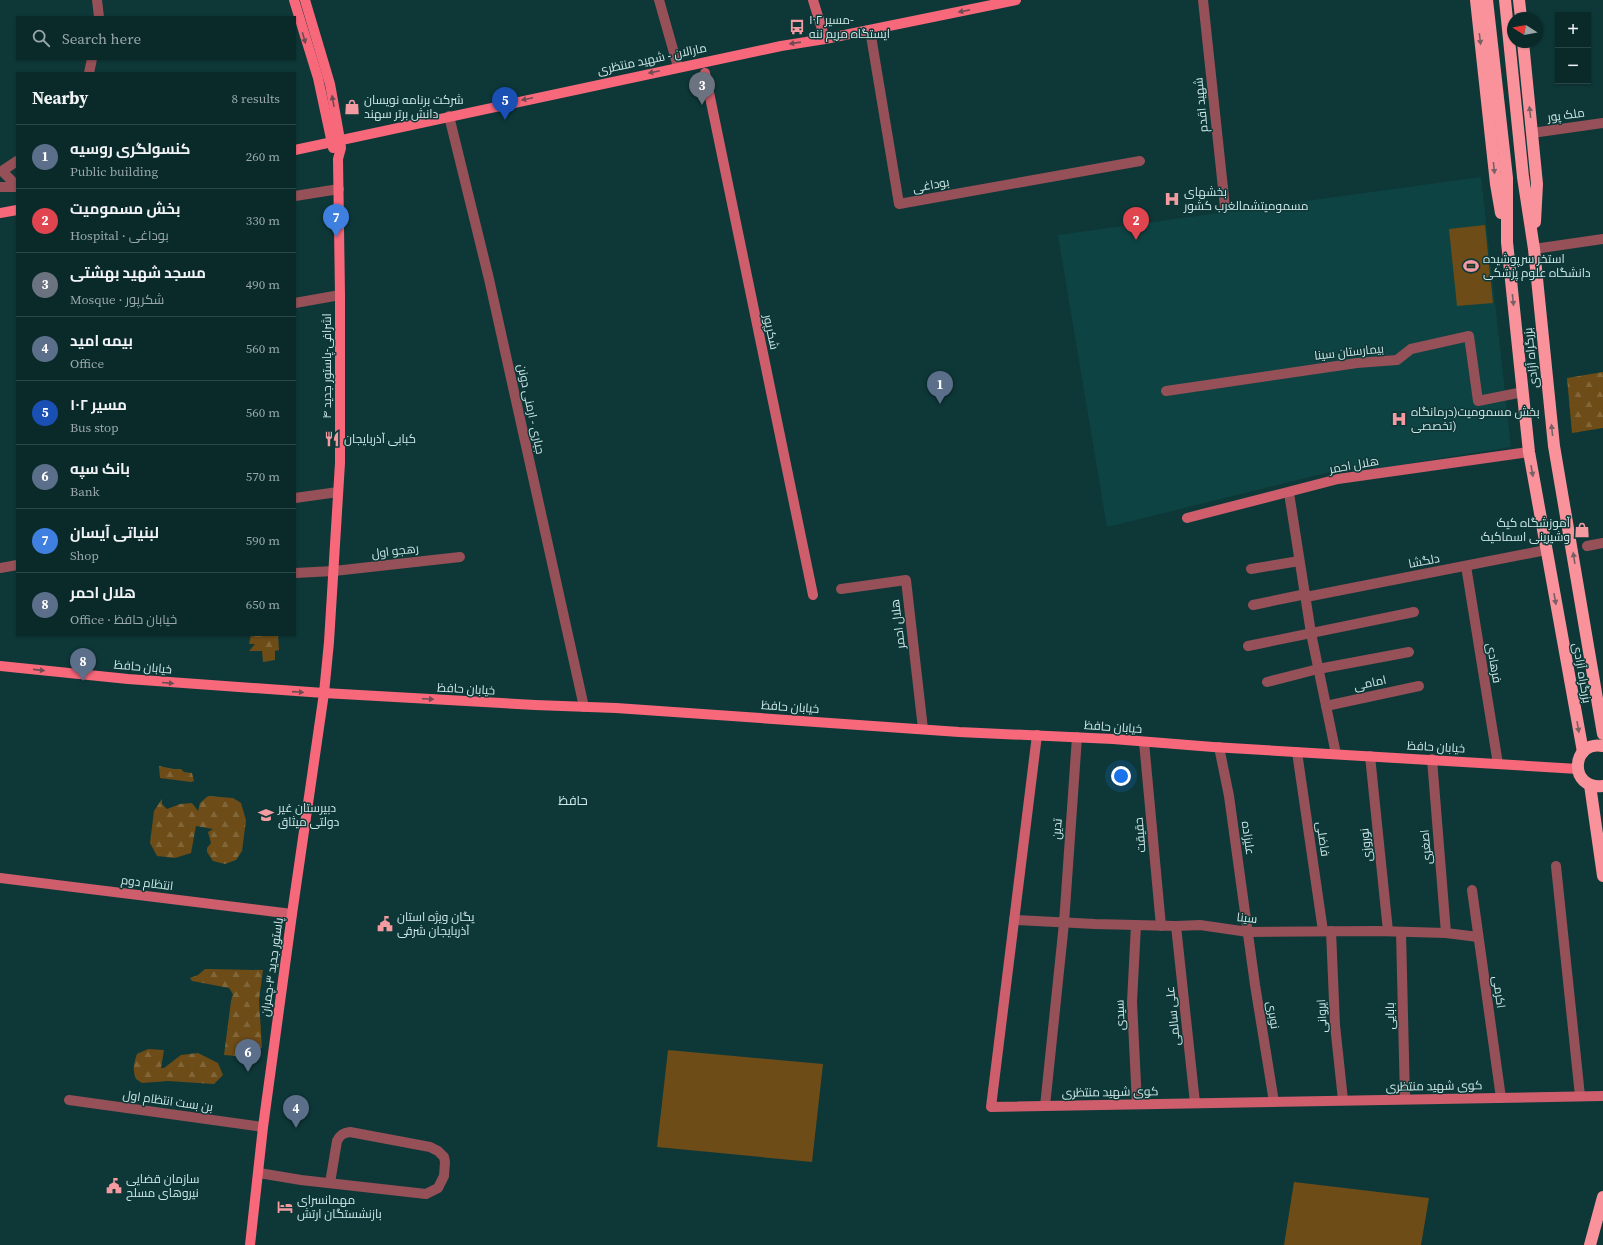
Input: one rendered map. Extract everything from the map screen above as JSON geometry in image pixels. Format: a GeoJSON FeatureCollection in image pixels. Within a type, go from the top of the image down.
{"type":"FeatureCollection","features":[{"type":"Feature","properties":{"kind":"highway","name":"بزرگراه آزادی"},"geometry":{"type":"LineString","coordinates":[[1476,0],[1496,184],[1507,242],[1529,452],[1583,752]]}},
{"type":"Feature","properties":{"kind":"highway","name":"بزرگراه آزادی"},"geometry":{"type":"LineString","coordinates":[[1487,0],[1507,178],[1507,242]]}},
{"type":"Feature","properties":{"kind":"highway","name":"بزرگراه آزادی"},"geometry":{"type":"LineString","coordinates":[[1505,0],[1523,177],[1534,249],[1554,446],[1603,734]]}},
{"type":"Feature","properties":{"kind":"highway"},"geometry":{"type":"LineString","coordinates":[[1519,0],[1520,12]]}},
{"type":"Feature","properties":{"kind":"highway"},"geometry":{"type":"LineString","coordinates":[[1524,48],[1537,184],[1534,249]]}},
{"type":"Feature","properties":{"kind":"highway"},"geometry":{"type":"LineString","coordinates":[[1603,746],[1593,746],[1583,752],[1579,757],[1578,769],[1580,776],[1584,781],[1597,787],[1603,786]]}},
{"type":"Feature","properties":{"kind":"highway"},"geometry":{"type":"LineString","coordinates":[[1590,785],[1603,876]]}},
{"type":"Feature","properties":{"kind":"highway"},"geometry":{"type":"LineString","coordinates":[[1590,1245],[1603,1197]]}},
{"type":"Feature","properties":{"kind":"main road"},"geometry":{"type":"LineString","coordinates":[[294,0],[336,141]]}},
{"type":"Feature","properties":{"kind":"main road"},"geometry":{"type":"LineString","coordinates":[[305,0],[330,84],[336,141]]}},
{"type":"Feature","properties":{"kind":"main road","name":"مارالان - شهید منتظری"},"geometry":{"type":"LineString","coordinates":[[296,150],[678,67],[1016,0]]}},
{"type":"Feature","properties":{"kind":"main road","name":"اشرافی-پاستور جدید ۴"},"geometry":{"type":"LineString","coordinates":[[324,694],[334,571],[340,462],[338,159],[341,148],[336,141]]}},
{"type":"Feature","properties":{"kind":"main road"},"geometry":{"type":"LineString","coordinates":[[0,213],[16,210]]}},
{"type":"Feature","properties":{"kind":"main road","name":"خیابان حافظ"},"geometry":{"type":"LineString","coordinates":[[0,666],[128,680],[324,694],[584,707],[1578,769]]}},
{"type":"Feature","properties":{"kind":"main road","name":"پاستور جدید ۳-چمران"},"geometry":{"type":"LineString","coordinates":[[250,1245],[263,1127],[324,694]]}},
{"type":"Feature","properties":{"kind":"street"},"geometry":{"type":"LineString","coordinates":[[97,0],[99,16]]}},
{"type":"Feature","properties":{"kind":"street"},"geometry":{"type":"LineString","coordinates":[[659,0],[678,67]]}},
{"type":"Feature","properties":{"kind":"street"},"geometry":{"type":"LineString","coordinates":[[813,0],[825,39]]}},
{"type":"Feature","properties":{"kind":"street","name":"شهید اقدم"},"geometry":{"type":"LineString","coordinates":[[1203,0],[1225,207]]}},
{"type":"Feature","properties":{"kind":"street","name":"بوداغی"},"geometry":{"type":"LineString","coordinates":[[870,30],[899,204],[1140,161]]}},
{"type":"Feature","properties":{"kind":"street"},"geometry":{"type":"LineString","coordinates":[[89,72],[92,60]]}},
{"type":"Feature","properties":{"kind":"street","name":"شکرپور"},"geometry":{"type":"LineString","coordinates":[[705,73],[813,595]]}},
{"type":"Feature","properties":{"kind":"street","name":"جباری - ارمنی دونن"},"geometry":{"type":"LineString","coordinates":[[449,116],[491,286],[584,707]]}},
{"type":"Feature","properties":{"kind":"street","name":"ملک پور"},"geometry":{"type":"LineString","coordinates":[[1532,133],[1603,124]]}},
{"type":"Feature","properties":{"kind":"street"},"geometry":{"type":"LineString","coordinates":[[16,162],[2,171],[16,185]]}},
{"type":"Feature","properties":{"kind":"street"},"geometry":{"type":"LineString","coordinates":[[0,187],[16,186]]}},
{"type":"Feature","properties":{"kind":"street"},"geometry":{"type":"LineString","coordinates":[[296,196],[339,188]]}},
{"type":"Feature","properties":{"kind":"street"},"geometry":{"type":"LineString","coordinates":[[1534,249],[1603,239]]}},
{"type":"Feature","properties":{"kind":"street"},"geometry":{"type":"LineString","coordinates":[[296,303],[340,295]]}},
{"type":"Feature","properties":{"kind":"street","name":"بیمارستان سینا"},"geometry":{"type":"LineString","coordinates":[[1166,391],[1357,363],[1397,360],[1411,349],[1469,336],[1478,401],[1523,392]]}},
{"type":"Feature","properties":{"kind":"street","name":"هلال احمر"},"geometry":{"type":"LineString","coordinates":[[1187,518],[1289,493],[1338,479],[1529,452]]}},
{"type":"Feature","properties":{"kind":"street"},"geometry":{"type":"LineString","coordinates":[[296,498],[338,492]]}},
{"type":"Feature","properties":{"kind":"street"},"geometry":{"type":"LineString","coordinates":[[1289,493],[1311,633],[1336,754]]}},
{"type":"Feature","properties":{"kind":"street"},"geometry":{"type":"LineString","coordinates":[[1588,546],[1603,543]]}},
{"type":"Feature","properties":{"kind":"street","name":"دلگشا"},"geometry":{"type":"LineString","coordinates":[[1254,606],[1546,550]]}},
{"type":"Feature","properties":{"kind":"street","name":"رهجو اول"},"geometry":{"type":"LineString","coordinates":[[296,573],[334,571],[460,557]]}},
{"type":"Feature","properties":{"kind":"street"},"geometry":{"type":"LineString","coordinates":[[1251,569],[1299,561]]}},
{"type":"Feature","properties":{"kind":"street"},"geometry":{"type":"LineString","coordinates":[[0,568],[16,565]]}},
{"type":"Feature","properties":{"kind":"street","name":"فرهادی"},"geometry":{"type":"LineString","coordinates":[[1466,566],[1498,764]]}},
{"type":"Feature","properties":{"kind":"street","name":"هلال احمر"},"geometry":{"type":"LineString","coordinates":[[841,589],[906,580],[923,729]]}},
{"type":"Feature","properties":{"kind":"street"},"geometry":{"type":"LineString","coordinates":[[1248,646],[1414,612]]}},
{"type":"Feature","properties":{"kind":"street"},"geometry":{"type":"LineString","coordinates":[[1267,682],[1318,669],[1409,652]]}},
{"type":"Feature","properties":{"kind":"street","name":"امامی"},"geometry":{"type":"LineString","coordinates":[[1326,706],[1419,686]]}},
{"type":"Feature","properties":{"kind":"street","name":"کوی شهید منتظری"},"geometry":{"type":"LineString","coordinates":[[1037,735],[991,1107],[1603,1096]]}},
{"type":"Feature","properties":{"kind":"street","name":"تدین"},"geometry":{"type":"LineString","coordinates":[[1064,923],[1077,737]]}},
{"type":"Feature","properties":{"kind":"street","name":"حقیقت"},"geometry":{"type":"LineString","coordinates":[[1144,742],[1162,926]]}},
{"type":"Feature","properties":{"kind":"street","name":"علیزاده"},"geometry":{"type":"LineString","coordinates":[[1219,747],[1229,796],[1248,932]]}},
{"type":"Feature","properties":{"kind":"street","name":"فاضلی"},"geometry":{"type":"LineString","coordinates":[[1297,752],[1327,931]]}},
{"type":"Feature","properties":{"kind":"street","name":"نوروزی"},"geometry":{"type":"LineString","coordinates":[[1370,756],[1388,931]]}},
{"type":"Feature","properties":{"kind":"street","name":"اصغری"},"geometry":{"type":"LineString","coordinates":[[1432,760],[1446,933]]}},
{"type":"Feature","properties":{"kind":"street"},"geometry":{"type":"LineString","coordinates":[[1556,866],[1580,1096]]}},
{"type":"Feature","properties":{"kind":"street","name":"انتظام دوم"},"geometry":{"type":"LineString","coordinates":[[0,878],[292,914]]}},
{"type":"Feature","properties":{"kind":"street","name":"اکرمی"},"geometry":{"type":"LineString","coordinates":[[1472,890],[1501,1098]]}},
{"type":"Feature","properties":{"kind":"street","name":"سینا"},"geometry":{"type":"LineString","coordinates":[[1014,920],[1064,923],[1200,926],[1248,932],[1388,931],[1446,933],[1478,937]]}},
{"type":"Feature","properties":{"kind":"street"},"geometry":{"type":"LineString","coordinates":[[1045,1106],[1064,923]]}},
{"type":"Feature","properties":{"kind":"street","name":"سیدی"},"geometry":{"type":"LineString","coordinates":[[1136,925],[1132,1002],[1137,1104]]}},
{"type":"Feature","properties":{"kind":"street","name":"علی سالمی"},"geometry":{"type":"LineString","coordinates":[[1176,926],[1195,1103]]}},
{"type":"Feature","properties":{"kind":"street","name":"ایروانی"},"geometry":{"type":"LineString","coordinates":[[1327,931],[1343,1100]]}},
{"type":"Feature","properties":{"kind":"street","name":"نوبری"},"geometry":{"type":"LineString","coordinates":[[1248,932],[1274,1102]]}},
{"type":"Feature","properties":{"kind":"street","name":"بابایی"},"geometry":{"type":"LineString","coordinates":[[1401,932],[1404,1099]]}},
{"type":"Feature","properties":{"kind":"street","name":"بن بست انتظام اول"},"geometry":{"type":"LineString","coordinates":[[70,1100],[263,1127]]}},
{"type":"Feature","properties":{"kind":"street"},"geometry":{"type":"LineString","coordinates":[[258,1173],[330,1183],[421,1194],[430,1193],[438,1188],[442,1183],[446,1165],[442,1154],[430,1147],[357,1132],[350,1132],[344,1133],[337,1141],[330,1183]]}},
{"type":"Feature","properties":{"kind":"shaded area"},"geometry":{"type":"Polygon","coordinates":[[[1481,177],[1511,447],[1386,467],[1338,470],[1107,527],[1058,235],[1481,177]]]}},
{"type":"Feature","properties":{"kind":"green space","name":"استخر سرپوشیده دانشگاه علوم پزشکی"},"geometry":{"type":"Polygon","coordinates":[[[1485,225],[1493,303],[1457,306],[1449,229],[1485,225]]]}},
{"type":"Feature","properties":{"kind":"green space"},"geometry":{"type":"Polygon","coordinates":[[[1603,372],[1603,428],[1572,433],[1567,378],[1603,372]]]}},
{"type":"Feature","properties":{"kind":"green space"},"geometry":{"type":"Polygon","coordinates":[[[251,636],[278,636],[279,650],[275,651],[275,660],[263,662],[262,651],[249,651],[255,644],[249,644],[251,636]]]}},
{"type":"Feature","properties":{"kind":"green space"},"geometry":{"type":"Polygon","coordinates":[[[159,766],[181,769],[184,772],[192,773],[194,781],[191,782],[160,778],[159,766]]]}},
{"type":"Feature","properties":{"kind":"green space"},"geometry":{"type":"Polygon","coordinates":[[[208,796],[233,798],[241,803],[246,820],[242,851],[236,860],[225,864],[213,861],[207,852],[207,848],[211,843],[208,832],[213,829],[196,826],[191,853],[175,858],[157,856],[150,843],[154,811],[162,799],[162,804],[167,809],[180,804],[192,803],[198,811],[200,803],[208,796]]]}},
{"type":"Feature","properties":{"kind":"green space"},"geometry":{"type":"Polygon","coordinates":[[[205,969],[263,970],[259,1000],[262,1048],[236,1056],[224,1055],[233,994],[229,988],[192,981],[190,978],[198,975],[205,969]]]}},
{"type":"Feature","properties":{"kind":"green space"},"geometry":{"type":"Polygon","coordinates":[[[148,1049],[164,1050],[161,1068],[164,1068],[181,1055],[198,1053],[218,1063],[223,1075],[214,1084],[168,1081],[142,1083],[136,1079],[134,1073],[134,1063],[137,1054],[148,1049]]]}},
{"type":"Feature","properties":{"kind":"green space"},"geometry":{"type":"Polygon","coordinates":[[[668,1050],[823,1064],[812,1162],[657,1147],[668,1050]]]}},
{"type":"Feature","properties":{"kind":"green space"},"geometry":{"type":"Polygon","coordinates":[[[1294,1182],[1429,1198],[1421,1245],[1284,1245],[1294,1182]]]}},
{"type":"Feature","properties":{"kind":"place","name":"مسیر ۱۰۲- ایستگاه مریم ننه"},"geometry":{"type":"Point","coordinates":[797,27]}},
{"type":"Feature","properties":{"kind":"place","name":"مسجد شهید بهشتی"},"geometry":{"type":"Point","coordinates":[702,105]}},
{"type":"Feature","properties":{"kind":"place","name":"شرکت برنامه نویسان دانش برتر سهند"},"geometry":{"type":"Point","coordinates":[352,107]}},
{"type":"Feature","properties":{"kind":"place","name":"مسیر ۱۰۲"},"geometry":{"type":"Point","coordinates":[505,120]}},
{"type":"Feature","properties":{"kind":"place","name":"بخشهای مسمومیتشمالغرب کشور"},"geometry":{"type":"Point","coordinates":[1172,199]}},
{"type":"Feature","properties":{"kind":"place","name":"لبنیاتی آیسان"},"geometry":{"type":"Point","coordinates":[336,237]}},
{"type":"Feature","properties":{"kind":"place","name":"بخش مسمومیت"},"geometry":{"type":"Point","coordinates":[1136,240]}},
{"type":"Feature","properties":{"kind":"place","name":"استخر سرپوشیده دانشگاه علوم پزشکی"},"geometry":{"type":"Point","coordinates":[1471,266]}},
{"type":"Feature","properties":{"kind":"place","name":"کنسولگری روسیه"},"geometry":{"type":"Point","coordinates":[940,404]}},
{"type":"Feature","properties":{"kind":"place","name":"بخش مسمومیت(درمانگاه تخصصی)"},"geometry":{"type":"Point","coordinates":[1399,419]}},
{"type":"Feature","properties":{"kind":"place","name":"کبابی آذربایجان"},"geometry":{"type":"Point","coordinates":[332,439]}},
{"type":"Feature","properties":{"kind":"place","name":"آموزشگاه کیک وشیرینی اسماکیک"},"geometry":{"type":"Point","coordinates":[1582,530]}},
{"type":"Feature","properties":{"kind":"place","name":"هلال احمر"},"geometry":{"type":"Point","coordinates":[83,681]}},
{"type":"Feature","properties":{"kind":"place","name":"دبیرستان غیر دولتی میثاق"},"geometry":{"type":"Point","coordinates":[266,815]}},
{"type":"Feature","properties":{"kind":"place","name":"یگان ویژه استان آذربایجان شرقی"},"geometry":{"type":"Point","coordinates":[385,924]}},
{"type":"Feature","properties":{"kind":"place","name":"بانک سپه"},"geometry":{"type":"Point","coordinates":[248,1072]}},
{"type":"Feature","properties":{"kind":"place","name":"بیمه امید"},"geometry":{"type":"Point","coordinates":[296,1128]}},
{"type":"Feature","properties":{"kind":"place","name":"سازمان قضایی نیروهای مسلح"},"geometry":{"type":"Point","coordinates":[114,1186]}},
{"type":"Feature","properties":{"kind":"place","name":"مهمانسرای بازنشستگان ارتش"},"geometry":{"type":"Point","coordinates":[285,1207]}},
{"type":"Feature","properties":{"kind":"district","name":"حافظ"},"geometry":{"type":"Point","coordinates":[573,800]}}]}
